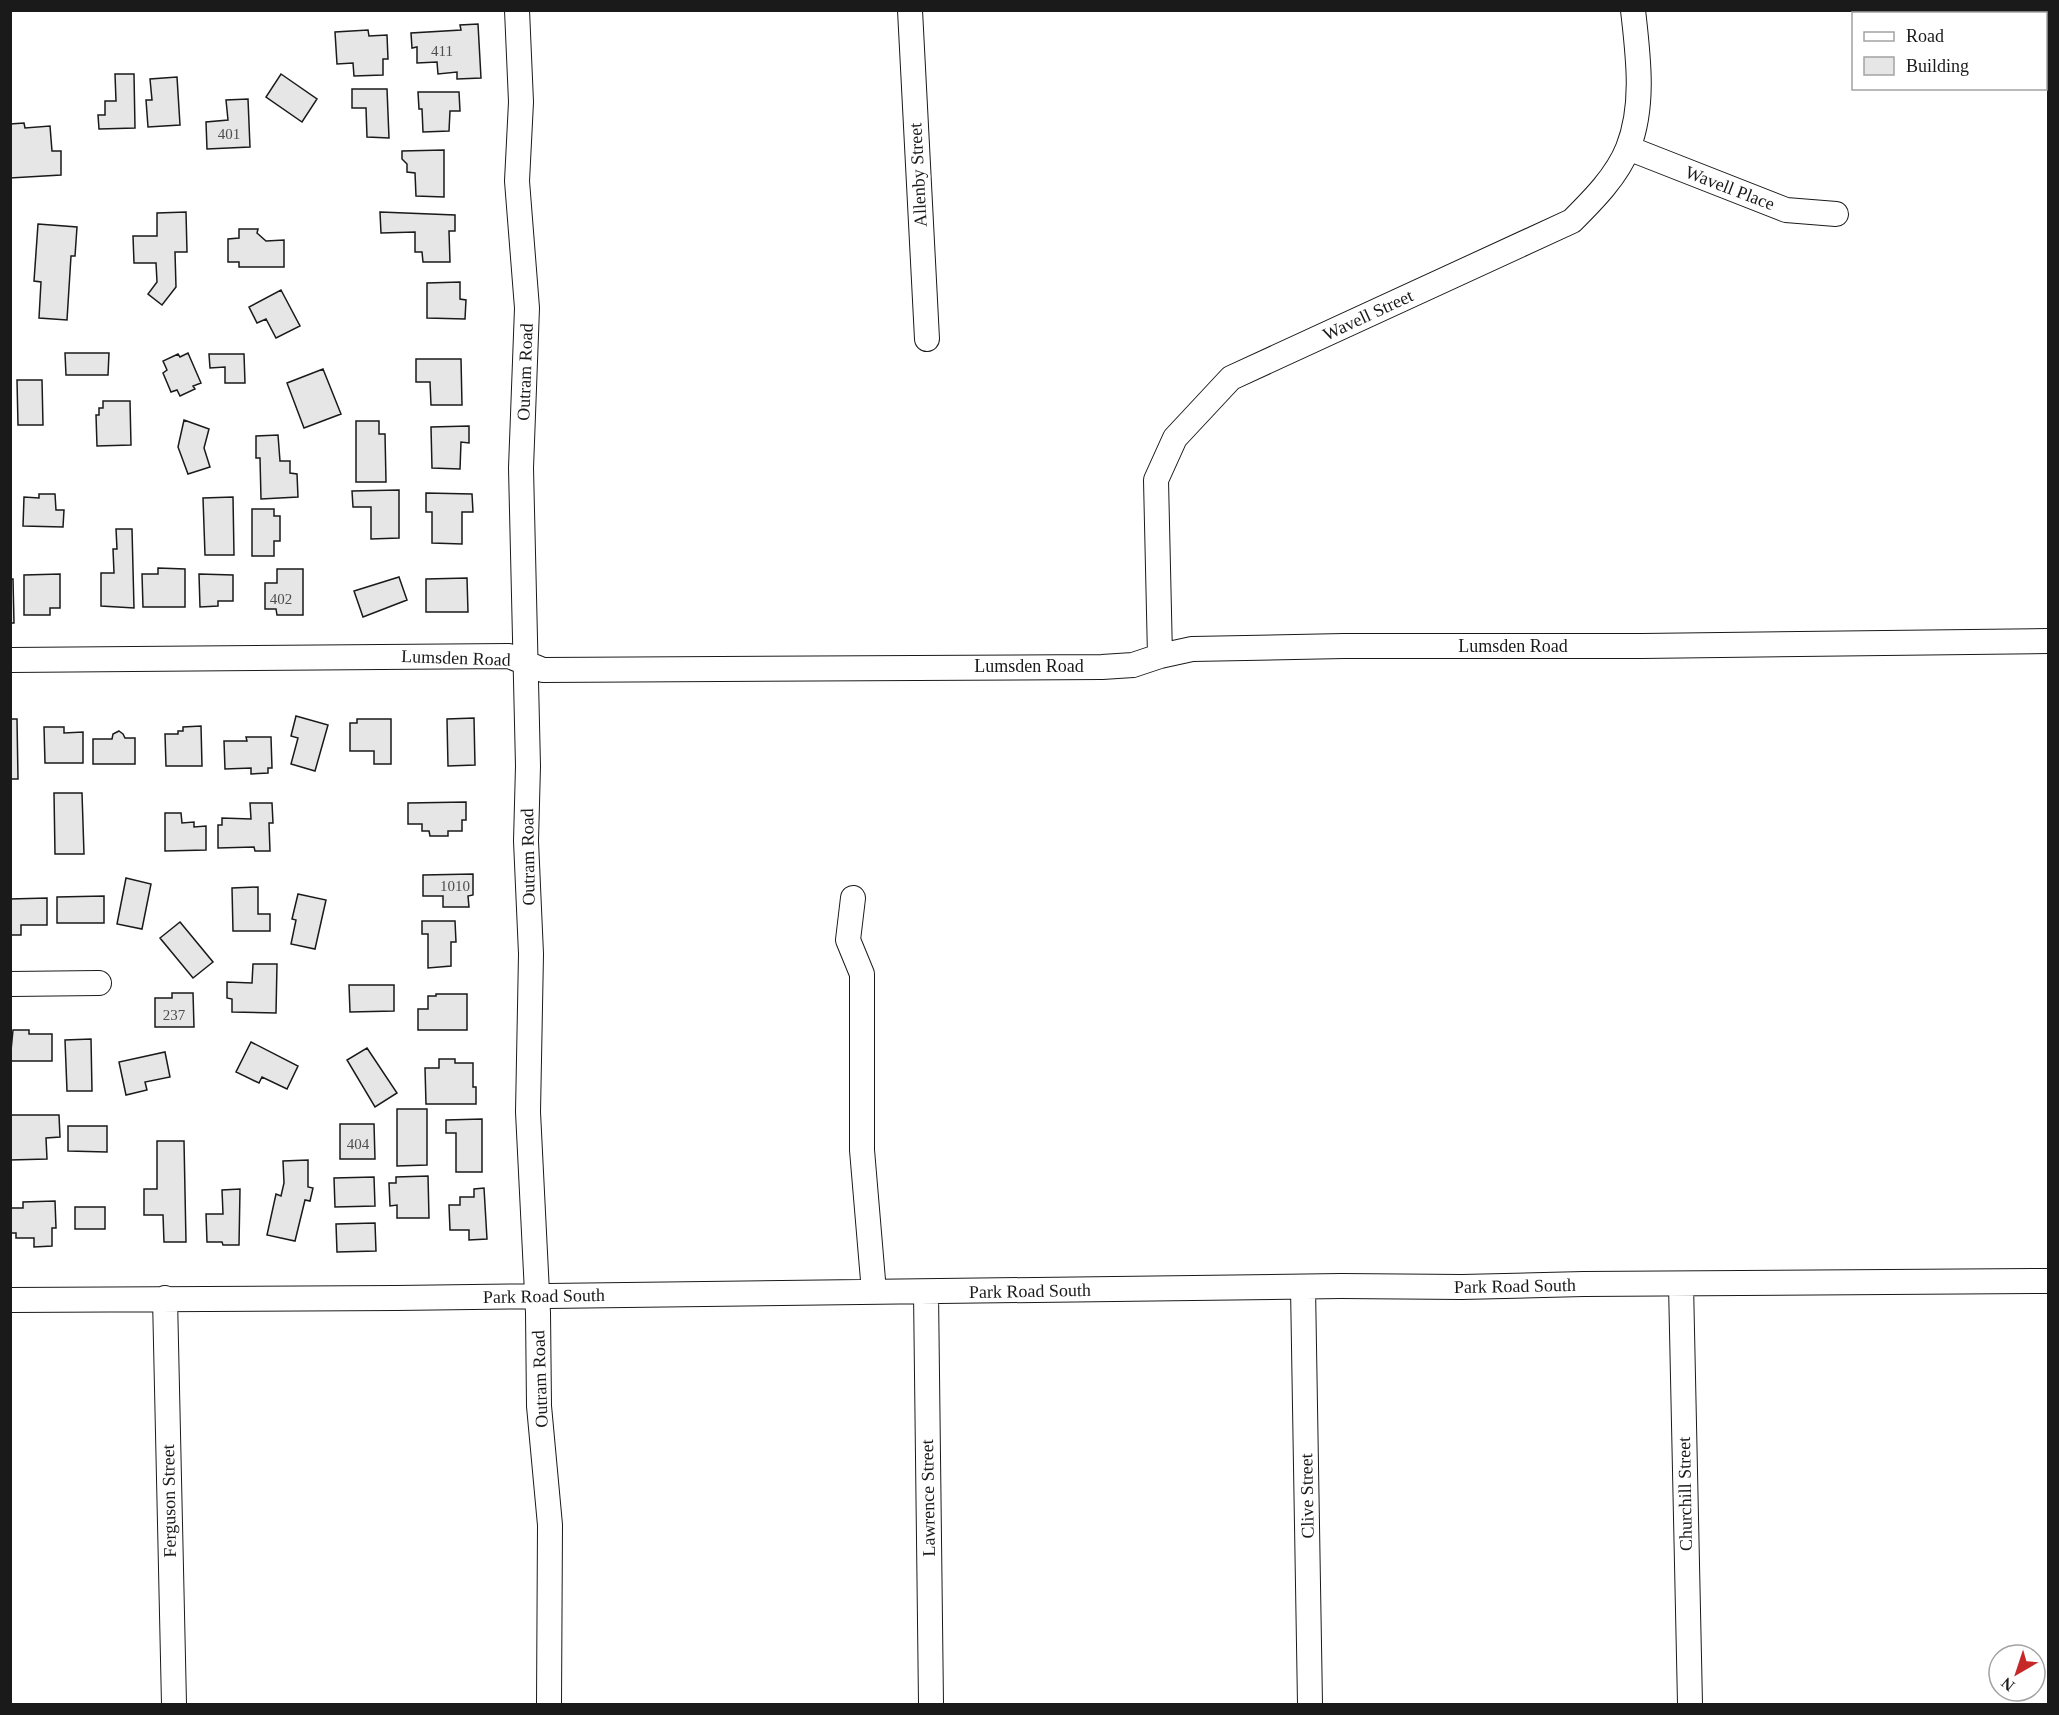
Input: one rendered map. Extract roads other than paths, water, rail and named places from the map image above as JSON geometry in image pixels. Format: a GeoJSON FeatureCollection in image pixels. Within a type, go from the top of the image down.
{"type":"FeatureCollection","features":[{"type":"Feature","properties":{"kind":"street","name":"Outram Road"},"geometry":{"type":"LineString","coordinates":[[517,10],[521,102],[517,181],[527,308],[521,468],[528,766],[526,841],[531,954],[528,1112],[537,1295],[539,1406],[550,1525],[549,1704]]}},
{"type":"Feature","properties":{"kind":"street","name":"Allenby Street"},"geometry":{"type":"LineString","coordinates":[[910,10],[927,339]]}},
{"type":"Feature","properties":{"kind":"street","name":"Wavell Street"},"geometry":{"type":"LineString","coordinates":[[1160,656],[1156,480],[1175,438],[1231,378],[1572,221],[1594,199],[1615,171],[1628,148],[1637,112],[1639,77],[1633,10]]}},
{"type":"Feature","properties":{"kind":"street","name":"Wavell Place"},"geometry":{"type":"LineString","coordinates":[[1628,148],[1786,210],[1836,214]]}},
{"type":"Feature","properties":{"kind":"street","name":"Lumsden Road"},"geometry":{"type":"LineString","coordinates":[[10,660],[509,656],[543,670],[1102,667],[1133,665],[1192,649],[2049,641]]}},
{"type":"Feature","properties":{"kind":"street"},"geometry":{"type":"LineString","coordinates":[[853,898],[848,940],[862,974],[862,1150],[874,1292]]}},
{"type":"Feature","properties":{"kind":"street"},"geometry":{"type":"LineString","coordinates":[[10,984],[99,983]]}},
{"type":"Feature","properties":{"kind":"street","name":"Park Road South"},"geometry":{"type":"LineString","coordinates":[[10,1300],[2049,1281]]}},
{"type":"Feature","properties":{"kind":"street","name":"Churchill Street"},"geometry":{"type":"LineString","coordinates":[[1681,1284],[1690,1704]]}},
{"type":"Feature","properties":{"kind":"street","name":"Clive Street"},"geometry":{"type":"LineString","coordinates":[[1303,1287],[1310,1704]]}},
{"type":"Feature","properties":{"kind":"street","name":"Lawrence Street"},"geometry":{"type":"LineString","coordinates":[[926,1292],[931,1704]]}},
{"type":"Feature","properties":{"kind":"street","name":"Ferguson Street"},"geometry":{"type":"LineString","coordinates":[[165,1298],[174,1704]]}}]}
